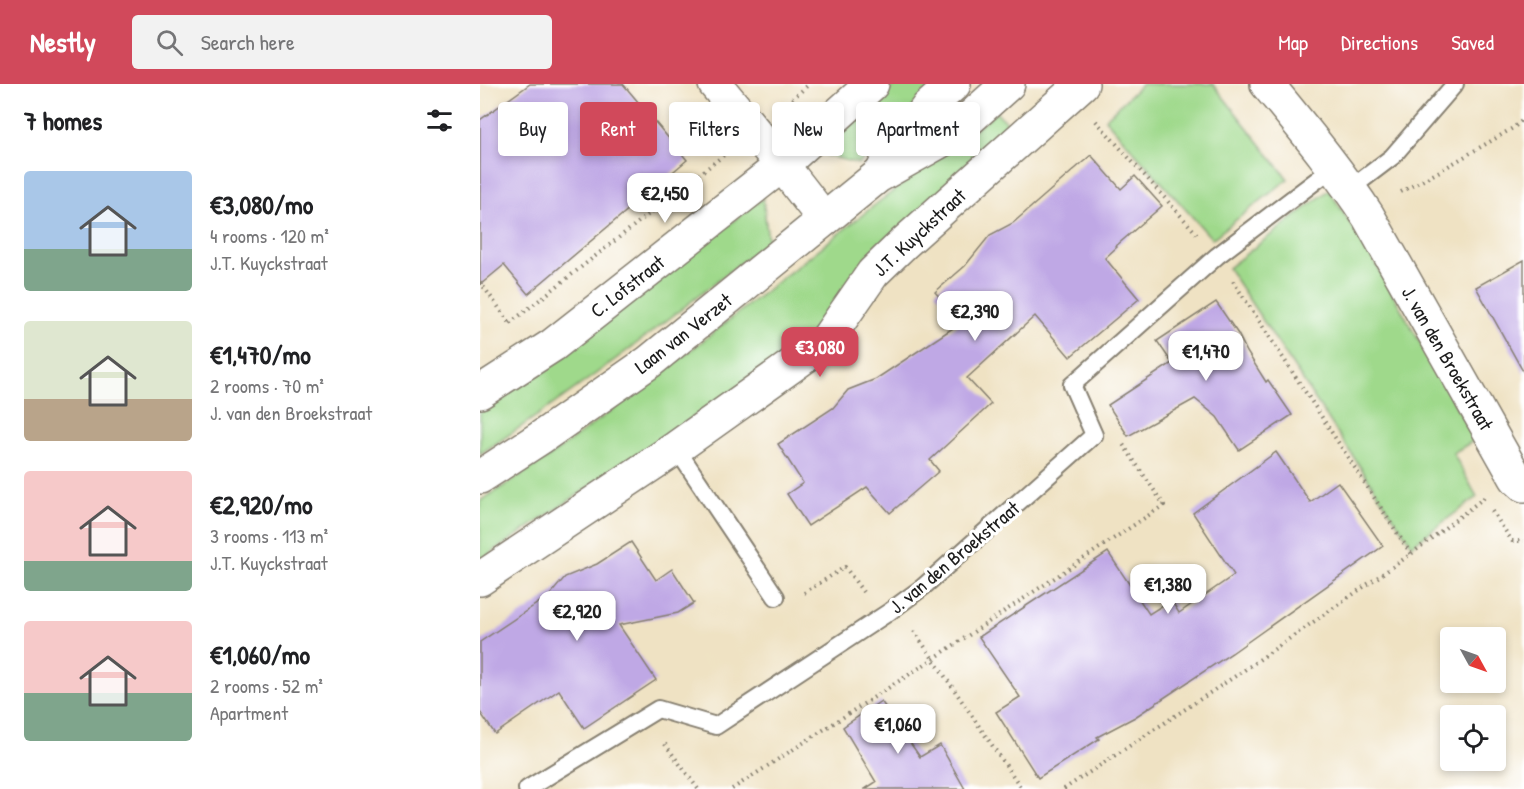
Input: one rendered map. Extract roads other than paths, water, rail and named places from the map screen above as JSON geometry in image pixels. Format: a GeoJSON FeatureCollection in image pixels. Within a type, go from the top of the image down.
{"type":"FeatureCollection","features":[{"type":"Feature","properties":{"kind":"street"},"geometry":{"type":"LineString","coordinates":[[715,84],[824,219]]}},
{"type":"Feature","properties":{"kind":"street","name":"C. Lofstraat"},"geometry":{"type":"LineString","coordinates":[[482,386],[553,345],[782,165],[872,84]]}},
{"type":"Feature","properties":{"kind":"street","name":"Laan van Verzet"},"geometry":{"type":"LineString","coordinates":[[878,176],[928,107],[954,84]]}},
{"type":"Feature","properties":{"kind":"street","name":"Laan van Verzet"},"geometry":{"type":"LineString","coordinates":[[480,477],[649,362],[878,176],[951,135],[1008,84]]}},
{"type":"Feature","properties":{"kind":"street","name":"J. van den Broekstraat"},"geometry":{"type":"LineString","coordinates":[[1267,84],[1342,178],[1368,216],[1520,482]]}},
{"type":"Feature","properties":{"kind":"street","name":"J.T. Kuyckstraat"},"geometry":{"type":"LineString","coordinates":[[480,579],[676,448],[825,342],[873,273],[1077,89]]}},
{"type":"Feature","properties":{"kind":"lane"},"geometry":{"type":"LineString","coordinates":[[1342,178],[1392,157],[1455,84]]}},
{"type":"Feature","properties":{"kind":"lane","name":"J. van den Broekstraat"},"geometry":{"type":"LineString","coordinates":[[527,789],[658,709],[716,726],[890,612],[923,587],[1094,435],[1072,385],[1217,256],[1342,178]]}},
{"type":"Feature","properties":{"kind":"lane"},"geometry":{"type":"LineString","coordinates":[[676,448],[776,597]]}}]}
